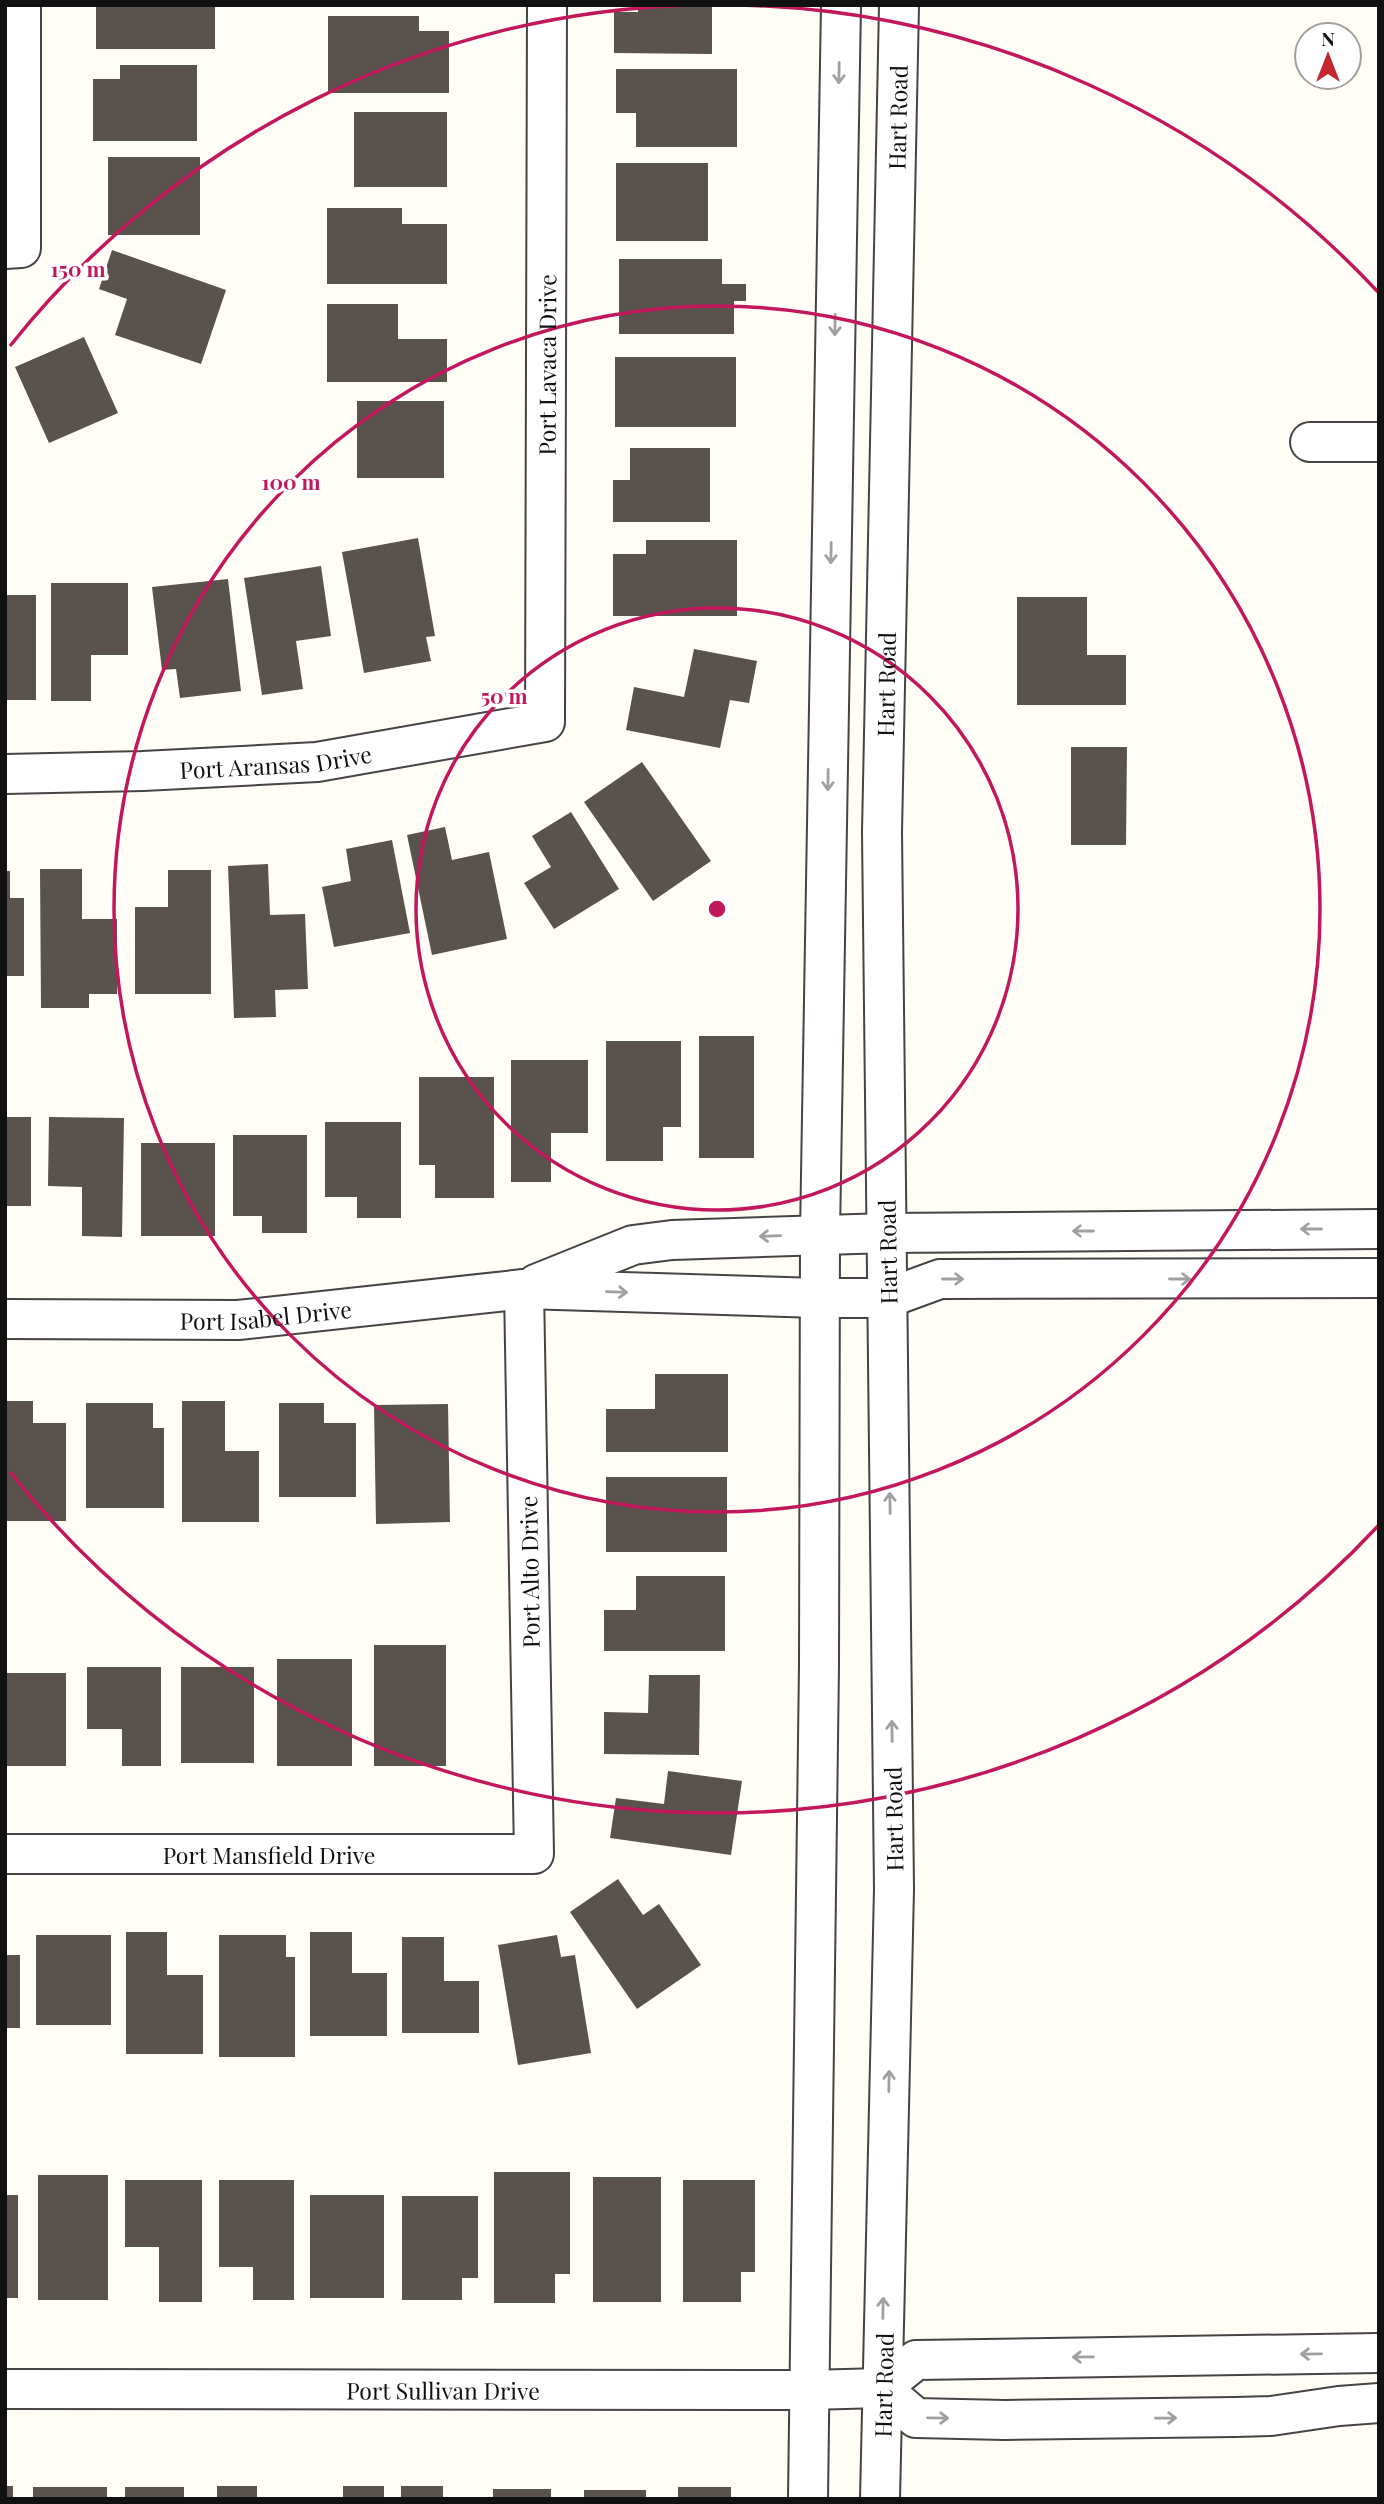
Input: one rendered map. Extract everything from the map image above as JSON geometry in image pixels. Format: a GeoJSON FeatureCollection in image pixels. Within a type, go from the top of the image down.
{"type":"FeatureCollection","features":[{"type":"Feature","properties":{"kind":"street"},"geometry":{"type":"LineString","coordinates":[[13,248],[21,5]]}},
{"type":"Feature","properties":{"kind":"street","name":"Port Lavaca Drive"},"geometry":{"type":"LineString","coordinates":[[545,722],[547,5]]}},
{"type":"Feature","properties":{"kind":"street"},"geometry":{"type":"LineString","coordinates":[[808,2499],[819,1665],[819,1298],[841,5]]}},
{"type":"Feature","properties":{"kind":"street","name":"Hart Road"},"geometry":{"type":"LineString","coordinates":[[880,2499],[894,1889],[882,832],[899,5]]}},
{"type":"Feature","properties":{"kind":"street"},"geometry":{"type":"LineString","coordinates":[[836,270],[894,270]]}},
{"type":"Feature","properties":{"kind":"street"},"geometry":{"type":"LineString","coordinates":[[1310,442],[1379,442]]}},
{"type":"Feature","properties":{"kind":"street","name":"Port Aransas Drive"},"geometry":{"type":"LineString","coordinates":[[5,774],[143,771],[317,762],[545,722]]}},
{"type":"Feature","properties":{"kind":"street","name":"Port Isabel Drive"},"geometry":{"type":"LineString","coordinates":[[524,1289],[633,1245],[672,1240],[820,1234],[1379,1228]]}},
{"type":"Feature","properties":{"kind":"street"},"geometry":{"type":"LineString","coordinates":[[888,1298],[940,1279],[1379,1278]]}},
{"type":"Feature","properties":{"kind":"street","name":"Port Isabel Drive"},"geometry":{"type":"LineString","coordinates":[[5,1319],[238,1320],[524,1289],[888,1298]]}},
{"type":"Feature","properties":{"kind":"street","name":"Port Alto Drive"},"geometry":{"type":"LineString","coordinates":[[524,1289],[534,1854]]}},
{"type":"Feature","properties":{"kind":"street","name":"Port Mansfield Drive"},"geometry":{"type":"LineString","coordinates":[[5,1854],[534,1854]]}},
{"type":"Feature","properties":{"kind":"street"},"geometry":{"type":"LineString","coordinates":[[1379,2353],[916,2360],[881,2388],[916,2418],[1005,2420],[1271,2416],[1379,2403]]}},
{"type":"Feature","properties":{"kind":"street","name":"Port Sullivan Drive"},"geometry":{"type":"LineString","coordinates":[[5,2389],[881,2388]]}},
{"type":"Feature","properties":{"kind":"building"},"geometry":{"type":"Polygon","coordinates":[[[96,5],[215,5],[215,49],[96,49],[96,5]]]}},
{"type":"Feature","properties":{"kind":"building"},"geometry":{"type":"Polygon","coordinates":[[[638,5],[712,5],[712,54],[614,53],[614,12],[638,12],[638,5]]]}},
{"type":"Feature","properties":{"kind":"building"},"geometry":{"type":"Polygon","coordinates":[[[328,16],[419,16],[419,31],[449,31],[449,93],[328,93],[328,16]]]}},
{"type":"Feature","properties":{"kind":"building"},"geometry":{"type":"Polygon","coordinates":[[[120,65],[197,65],[197,141],[93,141],[93,79],[120,79],[120,65]]]}},
{"type":"Feature","properties":{"kind":"building"},"geometry":{"type":"Polygon","coordinates":[[[616,69],[737,69],[737,147],[636,147],[636,113],[616,113],[616,69]]]}},
{"type":"Feature","properties":{"kind":"building"},"geometry":{"type":"Polygon","coordinates":[[[354,112],[447,112],[447,187],[354,187],[354,112]]]}},
{"type":"Feature","properties":{"kind":"building"},"geometry":{"type":"Polygon","coordinates":[[[108,157],[200,157],[200,235],[108,235],[108,157]]]}},
{"type":"Feature","properties":{"kind":"building"},"geometry":{"type":"Polygon","coordinates":[[[616,163],[708,163],[708,241],[616,241],[616,163]]]}},
{"type":"Feature","properties":{"kind":"building"},"geometry":{"type":"Polygon","coordinates":[[[327,208],[402,208],[402,224],[447,224],[447,284],[327,284],[327,208]]]}},
{"type":"Feature","properties":{"kind":"building"},"geometry":{"type":"Polygon","coordinates":[[[112,250],[226,290],[201,364],[115,335],[127,299],[99,289],[112,250]]]}},
{"type":"Feature","properties":{"kind":"building"},"geometry":{"type":"Polygon","coordinates":[[[619,259],[722,259],[722,284],[746,284],[746,301],[734,301],[734,334],[619,334],[619,259]]]}},
{"type":"Feature","properties":{"kind":"building"},"geometry":{"type":"Polygon","coordinates":[[[327,304],[398,304],[398,339],[447,339],[447,382],[327,382],[327,304]]]}},
{"type":"Feature","properties":{"kind":"building"},"geometry":{"type":"Polygon","coordinates":[[[84,337],[118,413],[49,443],[15,367],[84,337]]]}},
{"type":"Feature","properties":{"kind":"building"},"geometry":{"type":"Polygon","coordinates":[[[615,357],[736,357],[736,427],[615,427],[615,357]]]}},
{"type":"Feature","properties":{"kind":"building"},"geometry":{"type":"Polygon","coordinates":[[[357,401],[444,401],[444,478],[357,478],[357,401]]]}},
{"type":"Feature","properties":{"kind":"building"},"geometry":{"type":"Polygon","coordinates":[[[630,448],[710,448],[710,522],[613,522],[613,480],[630,480],[630,448]]]}},
{"type":"Feature","properties":{"kind":"building"},"geometry":{"type":"Polygon","coordinates":[[[418,538],[435,636],[426,637],[431,661],[364,673],[342,552],[418,538]]]}},
{"type":"Feature","properties":{"kind":"building"},"geometry":{"type":"Polygon","coordinates":[[[646,540],[737,540],[737,616],[613,616],[613,554],[646,554],[646,540]]]}},
{"type":"Feature","properties":{"kind":"building"},"geometry":{"type":"Polygon","coordinates":[[[321,566],[331,636],[296,641],[303,689],[262,695],[244,578],[321,566]]]}},
{"type":"Feature","properties":{"kind":"building"},"geometry":{"type":"Polygon","coordinates":[[[228,579],[241,691],[180,698],[176,669],[162,670],[152,587],[228,579]]]}},
{"type":"Feature","properties":{"kind":"building"},"geometry":{"type":"Polygon","coordinates":[[[51,583],[128,583],[128,655],[91,655],[91,701],[51,701],[51,583]]]}},
{"type":"Feature","properties":{"kind":"building"},"geometry":{"type":"Polygon","coordinates":[[[5,595],[36,595],[36,700],[5,700],[5,595]]]}},
{"type":"Feature","properties":{"kind":"building"},"geometry":{"type":"Polygon","coordinates":[[[1017,597],[1087,597],[1087,655],[1126,655],[1126,705],[1017,705],[1017,597]]]}},
{"type":"Feature","properties":{"kind":"building"},"geometry":{"type":"Polygon","coordinates":[[[694,649],[757,661],[749,703],[730,700],[720,748],[626,730],[634,687],[684,697],[694,649]]]}},
{"type":"Feature","properties":{"kind":"building"},"geometry":{"type":"Polygon","coordinates":[[[1071,747],[1127,747],[1126,845],[1071,845],[1071,747]]]}},
{"type":"Feature","properties":{"kind":"building"},"geometry":{"type":"Polygon","coordinates":[[[642,762],[711,861],[653,901],[584,802],[642,762]]]}},
{"type":"Feature","properties":{"kind":"building"},"geometry":{"type":"Polygon","coordinates":[[[571,812],[619,889],[554,929],[524,883],[551,867],[532,836],[571,812]]]}},
{"type":"Feature","properties":{"kind":"building"},"geometry":{"type":"Polygon","coordinates":[[[445,827],[452,860],[489,852],[507,939],[432,955],[407,835],[445,827]]]}},
{"type":"Feature","properties":{"kind":"building"},"geometry":{"type":"Polygon","coordinates":[[[392,840],[410,933],[334,947],[322,887],[351,881],[346,849],[392,840]]]}},
{"type":"Feature","properties":{"kind":"building"},"geometry":{"type":"Polygon","coordinates":[[[268,864],[270,915],[305,914],[308,989],[275,990],[276,1017],[234,1018],[228,866],[268,864]]]}},
{"type":"Feature","properties":{"kind":"building"},"geometry":{"type":"Polygon","coordinates":[[[40,869],[82,869],[82,919],[117,919],[117,994],[89,994],[89,1008],[41,1008],[40,869]]]}},
{"type":"Feature","properties":{"kind":"building"},"geometry":{"type":"Polygon","coordinates":[[[168,870],[211,870],[211,994],[135,994],[135,907],[168,907],[168,870]]]}},
{"type":"Feature","properties":{"kind":"building"},"geometry":{"type":"Polygon","coordinates":[[[5,871],[10,871],[10,898],[24,898],[24,976],[5,976],[5,871]]]}},
{"type":"Feature","properties":{"kind":"building"},"geometry":{"type":"Polygon","coordinates":[[[699,1036],[754,1036],[754,1158],[699,1158],[699,1036]]]}},
{"type":"Feature","properties":{"kind":"building"},"geometry":{"type":"Polygon","coordinates":[[[606,1041],[681,1041],[681,1127],[663,1127],[663,1161],[606,1161],[606,1041]]]}},
{"type":"Feature","properties":{"kind":"building"},"geometry":{"type":"Polygon","coordinates":[[[511,1060],[588,1060],[588,1133],[551,1133],[551,1182],[511,1182],[511,1060]]]}},
{"type":"Feature","properties":{"kind":"building"},"geometry":{"type":"Polygon","coordinates":[[[419,1077],[494,1077],[494,1198],[435,1198],[435,1165],[419,1165],[419,1077]]]}},
{"type":"Feature","properties":{"kind":"building"},"geometry":{"type":"Polygon","coordinates":[[[5,1117],[31,1117],[31,1206],[5,1206],[5,1117]]]}},
{"type":"Feature","properties":{"kind":"building"},"geometry":{"type":"Polygon","coordinates":[[[49,1117],[124,1118],[122,1237],[82,1236],[82,1187],[48,1186],[49,1117]]]}},
{"type":"Feature","properties":{"kind":"building"},"geometry":{"type":"Polygon","coordinates":[[[325,1122],[401,1122],[401,1218],[357,1218],[357,1197],[325,1197],[325,1122]]]}},
{"type":"Feature","properties":{"kind":"building"},"geometry":{"type":"Polygon","coordinates":[[[233,1135],[307,1135],[307,1233],[262,1233],[262,1216],[233,1216],[233,1135]]]}},
{"type":"Feature","properties":{"kind":"building"},"geometry":{"type":"Polygon","coordinates":[[[141,1143],[215,1143],[215,1236],[141,1236],[141,1143]]]}},
{"type":"Feature","properties":{"kind":"building"},"geometry":{"type":"Polygon","coordinates":[[[655,1374],[728,1374],[728,1452],[606,1452],[606,1409],[655,1409],[655,1374]]]}},
{"type":"Feature","properties":{"kind":"building"},"geometry":{"type":"Polygon","coordinates":[[[5,1401],[33,1401],[33,1423],[66,1423],[66,1521],[5,1521],[5,1401]]]}},
{"type":"Feature","properties":{"kind":"building"},"geometry":{"type":"Polygon","coordinates":[[[182,1401],[225,1401],[225,1451],[259,1451],[259,1522],[182,1522],[182,1401]]]}},
{"type":"Feature","properties":{"kind":"building"},"geometry":{"type":"Polygon","coordinates":[[[86,1403],[153,1403],[153,1428],[164,1428],[164,1508],[86,1508],[86,1403]]]}},
{"type":"Feature","properties":{"kind":"building"},"geometry":{"type":"Polygon","coordinates":[[[279,1403],[324,1403],[324,1423],[356,1423],[356,1497],[279,1497],[279,1403]]]}},
{"type":"Feature","properties":{"kind":"building"},"geometry":{"type":"Polygon","coordinates":[[[448,1404],[450,1522],[376,1524],[374,1405],[448,1404]]]}},
{"type":"Feature","properties":{"kind":"building"},"geometry":{"type":"Polygon","coordinates":[[[606,1477],[727,1477],[727,1552],[606,1552],[606,1477]]]}},
{"type":"Feature","properties":{"kind":"building"},"geometry":{"type":"Polygon","coordinates":[[[636,1576],[725,1576],[725,1651],[604,1651],[604,1610],[636,1610],[636,1576]]]}},
{"type":"Feature","properties":{"kind":"building"},"geometry":{"type":"Polygon","coordinates":[[[374,1645],[446,1645],[446,1766],[374,1766],[374,1645]]]}},
{"type":"Feature","properties":{"kind":"building"},"geometry":{"type":"Polygon","coordinates":[[[277,1659],[352,1659],[352,1766],[277,1766],[277,1659]]]}},
{"type":"Feature","properties":{"kind":"building"},"geometry":{"type":"Polygon","coordinates":[[[87,1667],[161,1667],[161,1766],[122,1766],[122,1729],[87,1729],[87,1667]]]}},
{"type":"Feature","properties":{"kind":"building"},"geometry":{"type":"Polygon","coordinates":[[[181,1667],[254,1667],[254,1763],[181,1763],[181,1667]]]}},
{"type":"Feature","properties":{"kind":"building"},"geometry":{"type":"Polygon","coordinates":[[[5,1673],[66,1673],[66,1766],[5,1766],[5,1673]]]}},
{"type":"Feature","properties":{"kind":"building"},"geometry":{"type":"Polygon","coordinates":[[[649,1675],[700,1675],[699,1755],[604,1754],[604,1712],[648,1713],[649,1675]]]}},
{"type":"Feature","properties":{"kind":"building"},"geometry":{"type":"Polygon","coordinates":[[[668,1771],[742,1781],[731,1855],[610,1838],[616,1798],[664,1804],[668,1771]]]}},
{"type":"Feature","properties":{"kind":"building"},"geometry":{"type":"Polygon","coordinates":[[[618,1879],[643,1915],[659,1904],[701,1965],[637,2009],[570,1912],[618,1879]]]}},
{"type":"Feature","properties":{"kind":"building"},"geometry":{"type":"Polygon","coordinates":[[[126,1932],[167,1932],[167,1975],[203,1975],[203,2054],[126,2054],[126,1932]]]}},
{"type":"Feature","properties":{"kind":"building"},"geometry":{"type":"Polygon","coordinates":[[[310,1932],[352,1932],[352,1973],[387,1973],[387,2036],[310,2036],[310,1932]]]}},
{"type":"Feature","properties":{"kind":"building"},"geometry":{"type":"Polygon","coordinates":[[[36,1935],[111,1935],[111,2025],[36,2025],[36,1935]]]}},
{"type":"Feature","properties":{"kind":"building"},"geometry":{"type":"Polygon","coordinates":[[[219,1935],[286,1935],[286,1957],[295,1957],[295,2057],[219,2057],[219,1935]]]}},
{"type":"Feature","properties":{"kind":"building"},"geometry":{"type":"Polygon","coordinates":[[[557,1935],[561,1957],[575,1955],[591,2053],[518,2065],[498,1945],[557,1935]]]}},
{"type":"Feature","properties":{"kind":"building"},"geometry":{"type":"Polygon","coordinates":[[[402,1937],[444,1937],[444,1981],[479,1981],[479,2033],[402,2033],[402,1937]]]}},
{"type":"Feature","properties":{"kind":"building"},"geometry":{"type":"Polygon","coordinates":[[[5,1955],[20,1955],[20,2028],[5,2028],[5,1955]]]}},
{"type":"Feature","properties":{"kind":"building"},"geometry":{"type":"Polygon","coordinates":[[[494,2172],[570,2172],[570,2274],[555,2274],[555,2303],[494,2303],[494,2172]]]}},
{"type":"Feature","properties":{"kind":"building"},"geometry":{"type":"Polygon","coordinates":[[[38,2175],[108,2175],[108,2300],[38,2300],[38,2175]]]}},
{"type":"Feature","properties":{"kind":"building"},"geometry":{"type":"Polygon","coordinates":[[[593,2177],[661,2177],[661,2302],[593,2302],[593,2177]]]}},
{"type":"Feature","properties":{"kind":"building"},"geometry":{"type":"Polygon","coordinates":[[[125,2180],[202,2180],[202,2302],[159,2302],[159,2247],[125,2247],[125,2180]]]}},
{"type":"Feature","properties":{"kind":"building"},"geometry":{"type":"Polygon","coordinates":[[[219,2180],[294,2180],[294,2300],[253,2300],[253,2267],[219,2267],[219,2180]]]}},
{"type":"Feature","properties":{"kind":"building"},"geometry":{"type":"Polygon","coordinates":[[[683,2180],[755,2180],[755,2272],[741,2272],[741,2302],[683,2302],[683,2180]]]}},
{"type":"Feature","properties":{"kind":"building"},"geometry":{"type":"Polygon","coordinates":[[[5,2195],[18,2195],[18,2298],[5,2298],[5,2195]]]}},
{"type":"Feature","properties":{"kind":"building"},"geometry":{"type":"Polygon","coordinates":[[[310,2195],[384,2195],[384,2298],[310,2298],[310,2195]]]}},
{"type":"Feature","properties":{"kind":"building"},"geometry":{"type":"Polygon","coordinates":[[[402,2196],[478,2196],[478,2278],[462,2278],[462,2300],[402,2300],[402,2196]]]}},
{"type":"Feature","properties":{"kind":"building"},"geometry":{"type":"Polygon","coordinates":[[[5,2486],[13,2486],[13,2499],[5,2499],[5,2486]]]}},
{"type":"Feature","properties":{"kind":"building"},"geometry":{"type":"Polygon","coordinates":[[[217,2486],[257,2486],[257,2499],[217,2499],[217,2486]]]}},
{"type":"Feature","properties":{"kind":"building"},"geometry":{"type":"Polygon","coordinates":[[[343,2486],[384,2486],[384,2499],[343,2499],[343,2486]]]}},
{"type":"Feature","properties":{"kind":"building"},"geometry":{"type":"Polygon","coordinates":[[[401,2486],[443,2486],[443,2499],[401,2499],[401,2486]]]}},
{"type":"Feature","properties":{"kind":"building"},"geometry":{"type":"Polygon","coordinates":[[[33,2487],[107,2487],[107,2499],[33,2499],[33,2487]]]}},
{"type":"Feature","properties":{"kind":"building"},"geometry":{"type":"Polygon","coordinates":[[[125,2487],[184,2487],[184,2499],[125,2499],[125,2487]]]}},
{"type":"Feature","properties":{"kind":"building"},"geometry":{"type":"Polygon","coordinates":[[[678,2487],[731,2487],[731,2499],[678,2499],[678,2487]]]}},
{"type":"Feature","properties":{"kind":"building"},"geometry":{"type":"Polygon","coordinates":[[[493,2489],[551,2489],[551,2499],[493,2499],[493,2489]]]}},
{"type":"Feature","properties":{"kind":"building"},"geometry":{"type":"Polygon","coordinates":[[[584,2490],[646,2490],[646,2499],[584,2499],[584,2490]]]}}]}
